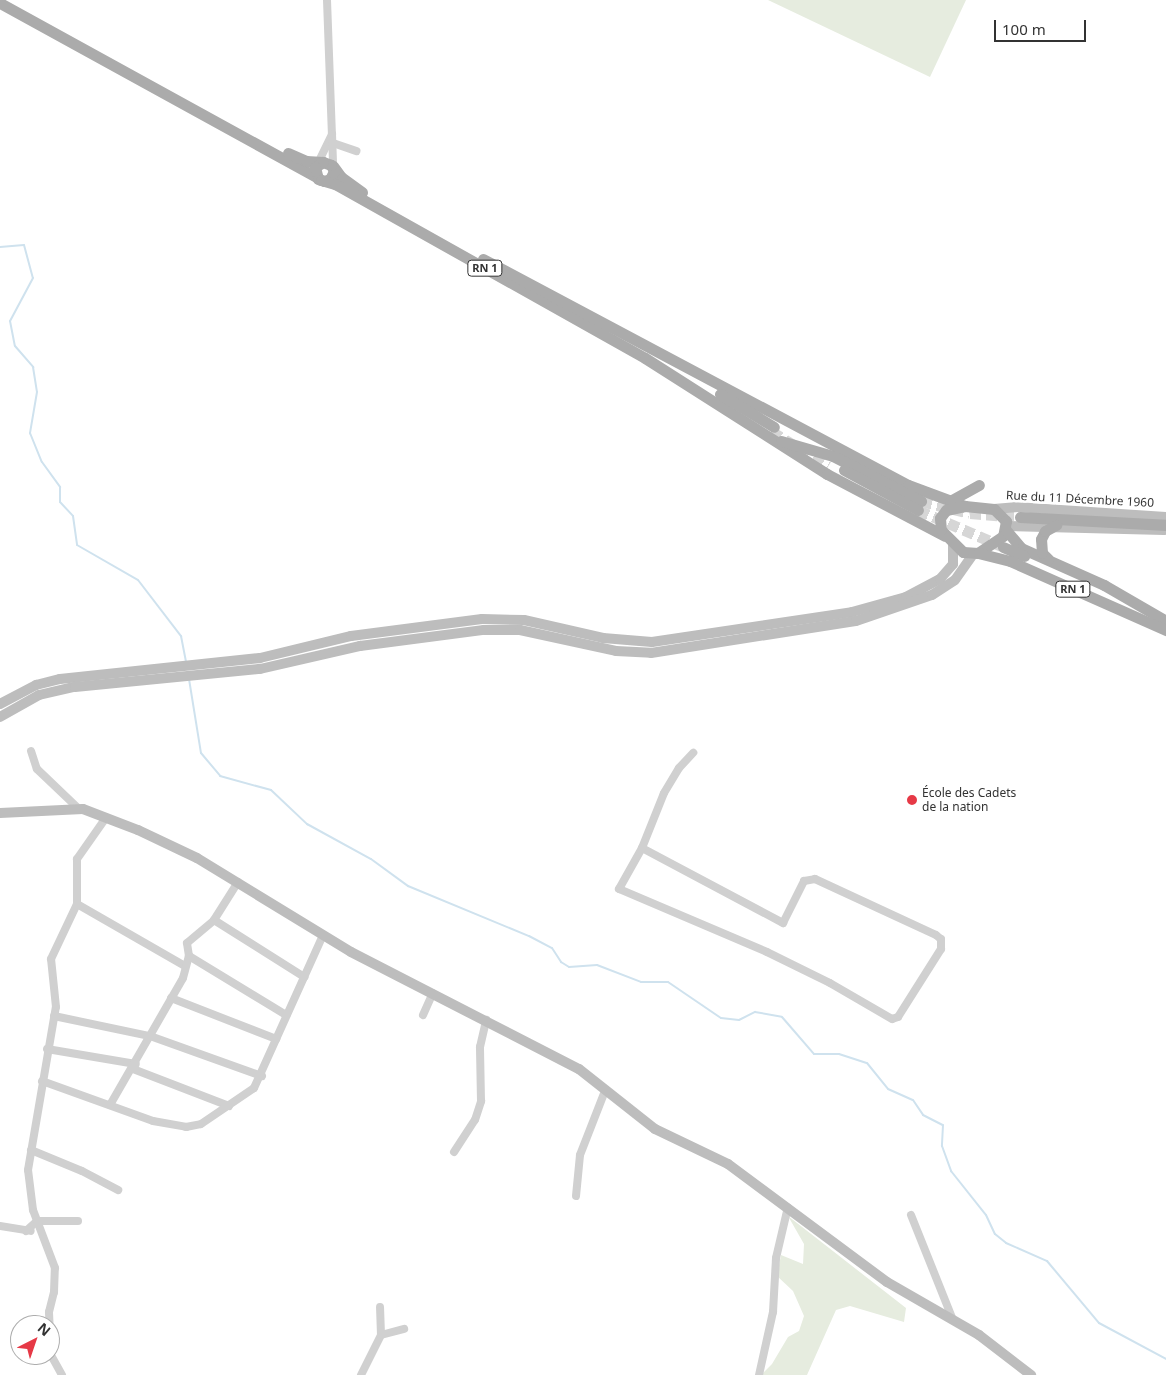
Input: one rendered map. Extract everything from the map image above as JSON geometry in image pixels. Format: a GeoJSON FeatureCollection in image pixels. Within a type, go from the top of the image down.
{"type":"FeatureCollection","features":[{"type":"Feature","properties":{"kind":"main road"},"geometry":{"type":"LineString","coordinates":[[9,0],[289,154],[326,165],[332,177],[321,180],[314,170],[326,165]]}},
{"type":"Feature","properties":{"kind":"main road","name":"RN 1"},"geometry":{"type":"LineString","coordinates":[[0,2],[774,429]]}},
{"type":"Feature","properties":{"kind":"main road","name":"RN 1"},"geometry":{"type":"LineString","coordinates":[[326,165],[367,195],[646,345],[774,429],[884,506],[949,539]]}},
{"type":"Feature","properties":{"kind":"main road"},"geometry":{"type":"LineString","coordinates":[[774,429],[908,485],[965,506]]}},
{"type":"Feature","properties":{"kind":"main road"},"geometry":{"type":"LineString","coordinates":[[774,429],[823,448],[920,506]]}},
{"type":"Feature","properties":{"kind":"main road"},"geometry":{"type":"LineString","coordinates":[[774,429],[828,454],[920,506]]}},
{"type":"Feature","properties":{"kind":"main road"},"geometry":{"type":"LineString","coordinates":[[829,464],[920,506]]}},
{"type":"Feature","properties":{"kind":"main road"},"geometry":{"type":"LineString","coordinates":[[950,501],[979,485]]}},
{"type":"Feature","properties":{"kind":"main road"},"geometry":{"type":"LineString","coordinates":[[1014,520],[999,541],[976,554],[963,552],[949,539],[940,526],[942,514],[951,507],[965,506],[994,509],[1003,516],[1014,520],[1166,523]]}},
{"type":"Feature","properties":{"kind":"main road","name":"RN 1"},"geometry":{"type":"LineString","coordinates":[[1014,520],[1016,544],[1120,594],[1166,621]]}},
{"type":"Feature","properties":{"kind":"main road"},"geometry":{"type":"LineString","coordinates":[[1049,560],[1042,553],[1041,540],[1045,531],[1056,525]]}},
{"type":"Feature","properties":{"kind":"main road"},"geometry":{"type":"LineString","coordinates":[[1166,621],[1002,548],[1078,583],[1166,629]]}},
{"type":"Feature","properties":{"kind":"main road","name":"RN 1"},"geometry":{"type":"LineString","coordinates":[[976,554],[1010,561],[1166,629]]}},
{"type":"Feature","properties":{"kind":"street"},"geometry":{"type":"LineString","coordinates":[[326,165],[331,140],[327,0]]}},
{"type":"Feature","properties":{"kind":"street"},"geometry":{"type":"LineString","coordinates":[[326,165],[331,140]]}},
{"type":"Feature","properties":{"kind":"street"},"geometry":{"type":"LineString","coordinates":[[331,140],[356,151]]}},
{"type":"Feature","properties":{"kind":"street","name":"Rue du 11 Décembre 1960"},"geometry":{"type":"LineString","coordinates":[[994,509],[1014,520],[1056,525],[1166,530]]}},
{"type":"Feature","properties":{"kind":"street","name":"Rue du 11 Décembre 1960"},"geometry":{"type":"LineString","coordinates":[[1014,520],[1166,517]]}},
{"type":"Feature","properties":{"kind":"street"},"geometry":{"type":"LineString","coordinates":[[0,704],[73,676],[275,656],[352,636],[509,618],[610,640],[652,642],[852,612],[906,597],[940,579],[953,564],[949,539]]}},
{"type":"Feature","properties":{"kind":"street"},"geometry":{"type":"LineString","coordinates":[[0,717],[37,690],[260,668],[352,647],[499,630],[548,635],[616,651],[660,651],[856,621],[897,609],[945,588],[976,554]]}},
{"type":"Feature","properties":{"kind":"street"},"geometry":{"type":"LineString","coordinates":[[31,751],[37,769],[83,810],[172,846],[238,882],[323,935],[579,1069],[655,1129],[728,1164],[887,1282],[979,1335],[1031,1375]]}},
{"type":"Feature","properties":{"kind":"street"},"geometry":{"type":"LineString","coordinates":[[642,848],[783,923],[804,880],[815,879],[936,935],[941,939],[941,948],[898,1017],[892,1019],[775,956],[619,889],[642,848],[664,793],[679,768],[693,753]]}},
{"type":"Feature","properties":{"kind":"street"},"geometry":{"type":"LineString","coordinates":[[0,813],[83,810]]}},
{"type":"Feature","properties":{"kind":"street"},"geometry":{"type":"LineString","coordinates":[[62,1375],[51,1355],[49,1312],[54,1292],[55,1268],[40,1231],[28,1192],[31,1150],[57,993],[51,959],[77,904],[77,858],[102,818]]}},
{"type":"Feature","properties":{"kind":"street"},"geometry":{"type":"LineString","coordinates":[[110,1105],[183,978],[189,956],[187,943],[214,920],[238,882]]}},
{"type":"Feature","properties":{"kind":"street"},"geometry":{"type":"LineString","coordinates":[[77,904],[185,966]]}},
{"type":"Feature","properties":{"kind":"street"},"geometry":{"type":"LineString","coordinates":[[214,920],[304,977]]}},
{"type":"Feature","properties":{"kind":"street"},"geometry":{"type":"LineString","coordinates":[[42,1081],[153,1122],[186,1127],[201,1124],[254,1088],[262,1076],[276,1038],[323,935]]}},
{"type":"Feature","properties":{"kind":"street"},"geometry":{"type":"LineString","coordinates":[[189,956],[286,1015]]}},
{"type":"Feature","properties":{"kind":"street"},"geometry":{"type":"LineString","coordinates":[[423,1015],[433,993]]}},
{"type":"Feature","properties":{"kind":"street"},"geometry":{"type":"LineString","coordinates":[[171,998],[276,1038]]}},
{"type":"Feature","properties":{"kind":"street"},"geometry":{"type":"LineString","coordinates":[[54,1016],[150,1036],[262,1076]]}},
{"type":"Feature","properties":{"kind":"street"},"geometry":{"type":"LineString","coordinates":[[454,1152],[475,1120],[481,1101],[480,1047],[486,1020]]}},
{"type":"Feature","properties":{"kind":"street"},"geometry":{"type":"LineString","coordinates":[[47,1049],[134,1066],[229,1106]]}},
{"type":"Feature","properties":{"kind":"street"},"geometry":{"type":"LineString","coordinates":[[576,1196],[580,1155],[606,1092]]}},
{"type":"Feature","properties":{"kind":"street"},"geometry":{"type":"LineString","coordinates":[[31,1150],[60,1160],[118,1190]]}},
{"type":"Feature","properties":{"kind":"street"},"geometry":{"type":"LineString","coordinates":[[759,1375],[773,1312],[776,1258],[788,1207]]}},
{"type":"Feature","properties":{"kind":"street"},"geometry":{"type":"LineString","coordinates":[[911,1215],[954,1322]]}},
{"type":"Feature","properties":{"kind":"street"},"geometry":{"type":"LineString","coordinates":[[26,1231],[37,1220],[78,1220]]}},
{"type":"Feature","properties":{"kind":"street"},"geometry":{"type":"LineString","coordinates":[[0,1226],[26,1231],[40,1231]]}},
{"type":"Feature","properties":{"kind":"street"},"geometry":{"type":"LineString","coordinates":[[361,1375],[381,1335],[380,1307]]}},
{"type":"Feature","properties":{"kind":"street"},"geometry":{"type":"LineString","coordinates":[[381,1335],[404,1329]]}},
{"type":"Feature","properties":{"kind":"shaded area"},"geometry":{"type":"Polygon","coordinates":[[[768,0],[966,0],[930,77],[768,0]]]}},
{"type":"Feature","properties":{"kind":"shaded area"},"geometry":{"type":"Polygon","coordinates":[[[788,1216],[906,1308],[904,1322],[850,1306],[836,1310],[807,1375],[761,1375],[772,1364],[788,1337],[799,1331],[804,1316],[793,1291],[777,1276],[781,1255],[803,1264],[804,1244],[788,1216]]]}},
{"type":"Feature","properties":{"kind":"waterway"},"geometry":{"type":"LineString","coordinates":[[0,247],[24,245],[33,278],[10,321],[15,346],[33,367],[37,392],[30,433],[42,462],[60,487],[60,502],[73,516],[77,545],[138,580],[181,636],[186,662]]}},
{"type":"Feature","properties":{"kind":"waterway"},"geometry":{"type":"LineString","coordinates":[[189,679],[201,753],[220,776],[271,790],[307,824],[371,859],[408,886],[529,936],[552,948],[561,962],[569,967],[597,965],[641,982],[668,982],[721,1018],[739,1020],[755,1012],[782,1017],[814,1054],[839,1054],[867,1063],[888,1089],[913,1100],[923,1115],[943,1125],[942,1146],[951,1171],[986,1215],[995,1234],[1006,1243],[1047,1261],[1099,1323],[1166,1359]]}},
{"type":"Feature","properties":{"kind":"tunnel"},"geometry":{"type":"LineString","coordinates":[[771,431],[828,466]]}},
{"type":"Feature","properties":{"kind":"tunnel"},"geometry":{"type":"LineString","coordinates":[[921,501],[970,513],[1020,517]]}},
{"type":"Feature","properties":{"kind":"tunnel"},"geometry":{"type":"LineString","coordinates":[[918,510],[1002,546]]}},
{"type":"Feature","properties":{"kind":"place","name":"École des Cadets de la nation"},"geometry":{"type":"Point","coordinates":[912,800]}}]}
